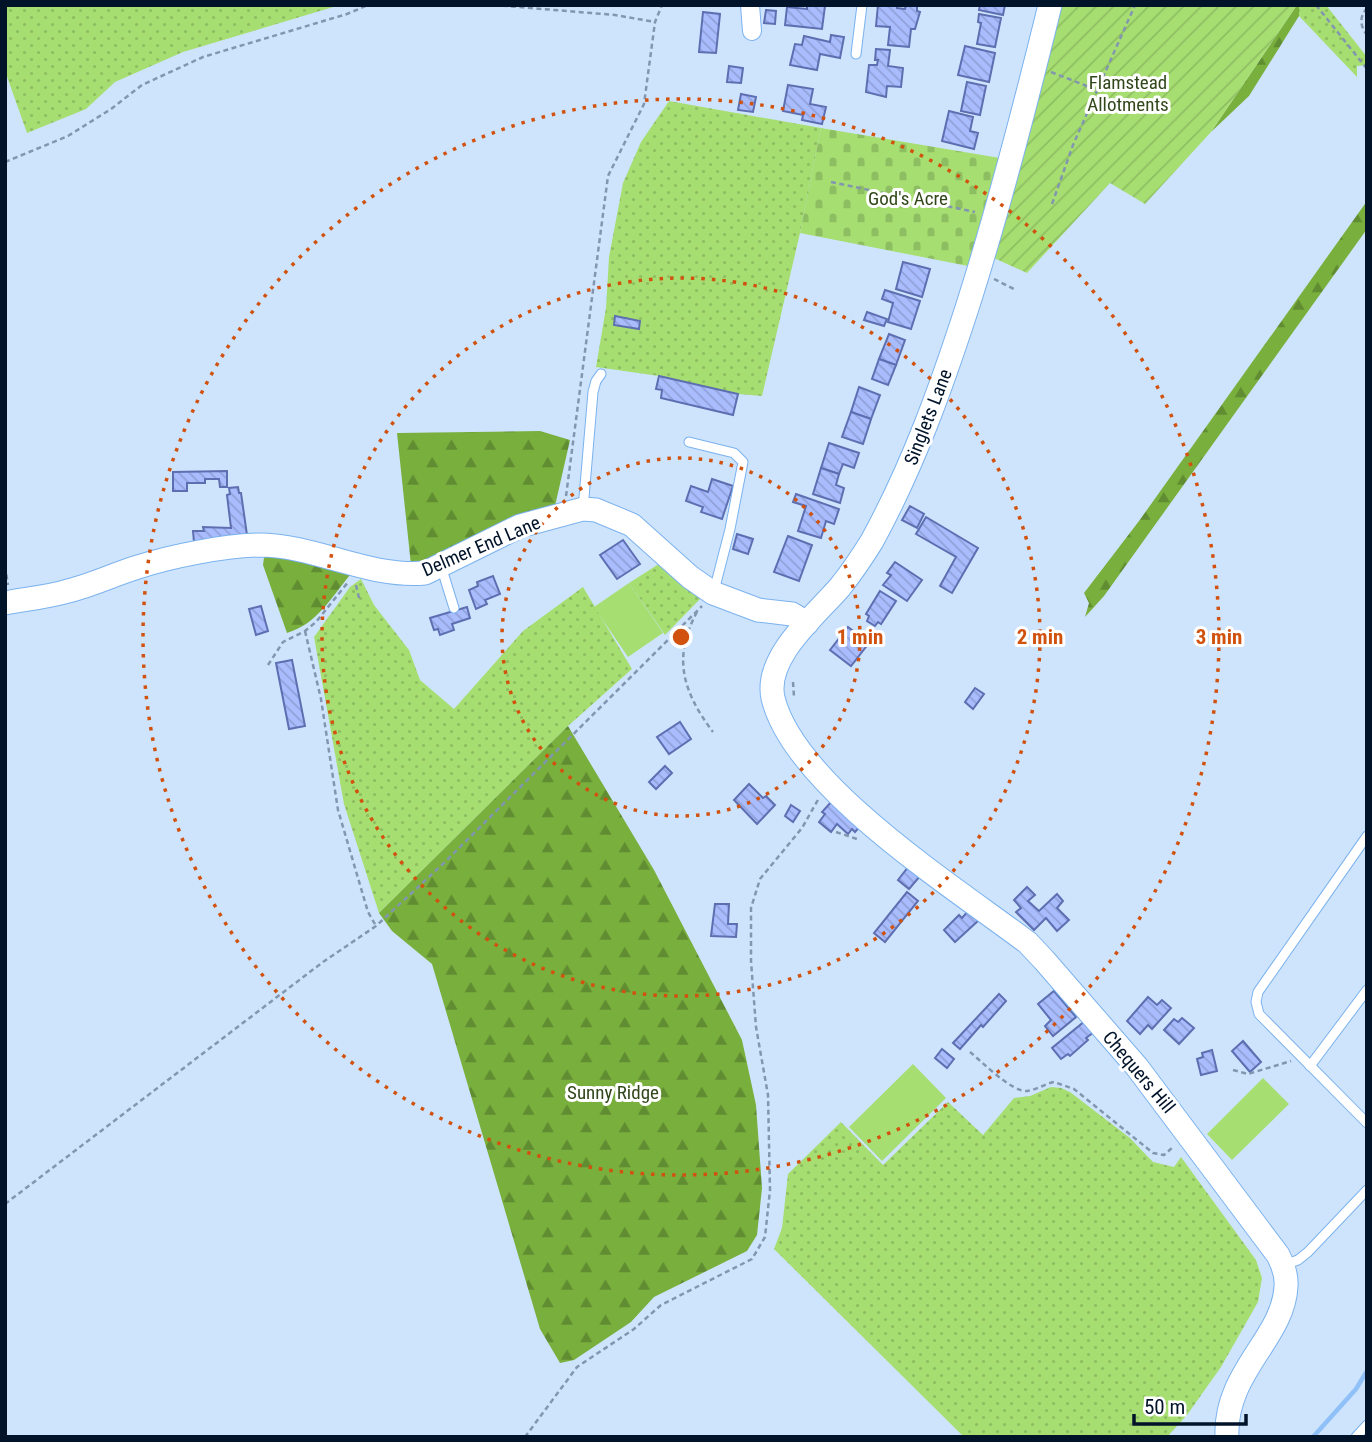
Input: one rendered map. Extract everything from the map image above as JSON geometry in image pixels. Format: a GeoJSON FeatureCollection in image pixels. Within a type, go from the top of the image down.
{"type":"FeatureCollection","features":[{"type":"Feature","properties":{"kind":"street"},"geometry":{"type":"LineString","coordinates":[[750,5],[752,31]]}},
{"type":"Feature","properties":{"kind":"street","name":"Singlets Lane"},"geometry":{"type":"LineString","coordinates":[[828,783],[801,752],[781,720],[772,687],[778,662],[807,623],[852,573],[865,553],[906,473],[933,410],[992,229],[1050,5]]}},
{"type":"Feature","properties":{"kind":"street","name":"Delmer End Lane"},"geometry":{"type":"LineString","coordinates":[[5,603],[67,592],[141,566],[216,549],[248,546],[286,547],[383,572],[408,575],[425,573],[520,526],[583,509],[596,510],[632,525],[690,577],[706,601],[793,614],[807,623]]}},
{"type":"Feature","properties":{"kind":"street","name":"Chequers Hill"},"geometry":{"type":"LineString","coordinates":[[828,783],[866,820],[906,853],[1028,943],[1137,1067],[1267,1238],[1283,1265],[1286,1294],[1272,1326],[1236,1388],[1227,1422],[1227,1437]]}},
{"type":"Feature","properties":{"kind":"lane"},"geometry":{"type":"LineString","coordinates":[[856,54],[862,5]]}},
{"type":"Feature","properties":{"kind":"lane"},"geometry":{"type":"LineString","coordinates":[[583,509],[593,392],[601,374]]}},
{"type":"Feature","properties":{"kind":"lane"},"geometry":{"type":"LineString","coordinates":[[689,442],[734,453],[743,462],[720,577],[706,601]]}},
{"type":"Feature","properties":{"kind":"lane"},"geometry":{"type":"LineString","coordinates":[[441,566],[454,608]]}},
{"type":"Feature","properties":{"kind":"lane"},"geometry":{"type":"LineString","coordinates":[[1367,836],[1258,992],[1255,1002],[1259,1014],[1367,1123]]}},
{"type":"Feature","properties":{"kind":"lane"},"geometry":{"type":"LineString","coordinates":[[1310,1066],[1367,990]]}},
{"type":"Feature","properties":{"kind":"lane"},"geometry":{"type":"LineString","coordinates":[[1283,1265],[1298,1260],[1308,1252],[1367,1190]]}},
{"type":"Feature","properties":{"kind":"lane"},"geometry":{"type":"LineString","coordinates":[[1356,1437],[1367,1425]]}},
{"type":"Feature","properties":{"kind":"path"},"geometry":{"type":"LineString","coordinates":[[5,162],[68,136],[111,109],[142,85],[202,57],[347,14],[368,5]]}},
{"type":"Feature","properties":{"kind":"path"},"geometry":{"type":"LineString","coordinates":[[494,5],[615,15],[655,22]]}},
{"type":"Feature","properties":{"kind":"path"},"geometry":{"type":"LineString","coordinates":[[561,514],[608,176],[643,104],[655,22],[662,5]]}},
{"type":"Feature","properties":{"kind":"path"},"geometry":{"type":"LineString","coordinates":[[1052,204],[1073,145],[1135,5]]}},
{"type":"Feature","properties":{"kind":"path"},"geometry":{"type":"LineString","coordinates":[[1316,5],[1367,69]]}},
{"type":"Feature","properties":{"kind":"path"},"geometry":{"type":"LineString","coordinates":[[1367,8],[1362,13],[1361,20],[1362,29],[1367,35]]}},
{"type":"Feature","properties":{"kind":"path"},"geometry":{"type":"LineString","coordinates":[[1035,66],[1098,90]]}},
{"type":"Feature","properties":{"kind":"path"},"geometry":{"type":"LineString","coordinates":[[831,183],[986,215]]}},
{"type":"Feature","properties":{"kind":"path"},"geometry":{"type":"LineString","coordinates":[[268,665],[283,642],[316,622],[354,575],[359,598]]}},
{"type":"Feature","properties":{"kind":"path"},"geometry":{"type":"LineString","coordinates":[[706,601],[689,627],[682,658],[691,696],[698,712],[713,732]]}},
{"type":"Feature","properties":{"kind":"path"},"geometry":{"type":"LineString","coordinates":[[5,1205],[323,962],[376,926],[445,862],[706,601]]}},
{"type":"Feature","properties":{"kind":"path"},"geometry":{"type":"LineString","coordinates":[[305,631],[321,699],[338,810],[368,912],[376,926]]}},
{"type":"Feature","properties":{"kind":"path"},"geometry":{"type":"LineString","coordinates":[[792,670],[794,697]]}},
{"type":"Feature","properties":{"kind":"path"},"geometry":{"type":"LineString","coordinates":[[526,1437],[577,1367],[634,1329],[661,1305],[752,1259],[765,1237],[770,1189],[768,1095],[756,1027],[751,961],[751,908],[760,879],[802,828],[828,783]]}},
{"type":"Feature","properties":{"kind":"path"},"geometry":{"type":"LineString","coordinates":[[836,832],[863,842]]}},
{"type":"Feature","properties":{"kind":"path"},"geometry":{"type":"LineString","coordinates":[[970,1052],[1007,1083],[1020,1090],[1026,1092],[1055,1082],[1073,1089],[1153,1153],[1164,1155],[1189,1133]]}},
{"type":"Feature","properties":{"kind":"path"},"geometry":{"type":"LineString","coordinates":[[1233,1070],[1255,1073],[1300,1056]]}},
{"type":"Feature","properties":{"kind":"green space"},"geometry":{"type":"Polygon","coordinates":[[[5,5],[340,5],[183,52],[115,82],[86,109],[27,133],[5,71],[5,5]]]}},
{"type":"Feature","properties":{"kind":"green space","name":"Flamstead Allotments"},"geometry":{"type":"Polygon","coordinates":[[[1059,5],[1297,5],[1211,132],[1145,204],[1110,183],[1027,273],[994,258],[1059,5]]]}},
{"type":"Feature","properties":{"kind":"green space"},"geometry":{"type":"Polygon","coordinates":[[[1297,5],[1299,16],[1249,96],[1211,132],[1297,5]]]}},
{"type":"Feature","properties":{"kind":"green space"},"geometry":{"type":"Polygon","coordinates":[[[1299,5],[1326,5],[1367,57],[1367,65],[1357,66],[1357,77],[1299,16],[1299,5]]]}},
{"type":"Feature","properties":{"kind":"green space"},"geometry":{"type":"Polygon","coordinates":[[[669,101],[821,128],[762,396],[738,394],[659,376],[596,367],[606,308],[609,257],[623,183],[641,142],[669,101]]]}},
{"type":"Feature","properties":{"kind":"green space","name":"God's Acre"},"geometry":{"type":"Polygon","coordinates":[[[821,128],[1000,158],[986,215],[968,266],[800,233],[821,128]]]}},
{"type":"Feature","properties":{"kind":"green space"},"geometry":{"type":"Polygon","coordinates":[[[1367,201],[1367,229],[1104,596],[1085,617],[1089,603],[1084,593],[1139,521],[1367,201]]]}},
{"type":"Feature","properties":{"kind":"green space"},"geometry":{"type":"Polygon","coordinates":[[[540,431],[570,440],[555,506],[435,561],[411,565],[397,433],[540,431]]]}},
{"type":"Feature","properties":{"kind":"green space"},"geometry":{"type":"Polygon","coordinates":[[[265,550],[350,575],[315,617],[287,633],[263,565],[265,550]]]}},
{"type":"Feature","properties":{"kind":"green space"},"geometry":{"type":"Polygon","coordinates":[[[662,562],[702,597],[665,635],[629,583],[662,562]]]}},
{"type":"Feature","properties":{"kind":"green space"},"geometry":{"type":"Polygon","coordinates":[[[361,579],[374,605],[409,650],[420,680],[454,709],[523,631],[583,587],[632,669],[568,726],[379,913],[344,804],[314,637],[350,587],[361,579]]]}},
{"type":"Feature","properties":{"kind":"green space"},"geometry":{"type":"Polygon","coordinates":[[[629,583],[663,633],[628,657],[594,607],[629,583]]]}},
{"type":"Feature","properties":{"kind":"green space","name":"Sunny Ridge"},"geometry":{"type":"Polygon","coordinates":[[[568,726],[654,870],[742,1040],[756,1105],[762,1188],[757,1235],[747,1251],[654,1297],[631,1322],[574,1360],[560,1363],[540,1329],[432,964],[392,931],[379,913],[568,726]]]}},
{"type":"Feature","properties":{"kind":"green space"},"geometry":{"type":"Polygon","coordinates":[[[913,1064],[946,1098],[882,1161],[849,1127],[913,1064]]]}},
{"type":"Feature","properties":{"kind":"green space"},"geometry":{"type":"Polygon","coordinates":[[[1263,1078],[1289,1104],[1232,1160],[1207,1134],[1263,1078]]]}},
{"type":"Feature","properties":{"kind":"green space"},"geometry":{"type":"Polygon","coordinates":[[[1051,1087],[1070,1092],[1130,1138],[1153,1162],[1174,1167],[1181,1157],[1256,1260],[1262,1278],[1258,1302],[1221,1367],[1187,1415],[1167,1437],[964,1437],[774,1249],[782,1228],[788,1174],[841,1122],[883,1165],[948,1102],[983,1135],[1014,1098],[1030,1096],[1051,1087]]]}},
{"type":"Feature","properties":{"kind":"building"},"geometry":{"type":"Polygon","coordinates":[[[807,5],[825,6],[822,29],[785,25],[787,7],[807,9],[807,5]]]}},
{"type":"Feature","properties":{"kind":"building"},"geometry":{"type":"Polygon","coordinates":[[[878,5],[897,5],[897,8],[905,9],[906,5],[917,5],[917,11],[920,12],[915,29],[911,29],[909,47],[888,45],[890,27],[876,26],[878,5]]]}},
{"type":"Feature","properties":{"kind":"building"},"geometry":{"type":"Polygon","coordinates":[[[980,5],[1005,5],[1003,15],[979,10],[980,5]]]}},
{"type":"Feature","properties":{"kind":"building"},"geometry":{"type":"Polygon","coordinates":[[[766,10],[776,11],[775,24],[764,23],[766,10]]]}},
{"type":"Feature","properties":{"kind":"building"},"geometry":{"type":"Polygon","coordinates":[[[703,12],[720,14],[716,53],[699,52],[703,12]]]}},
{"type":"Feature","properties":{"kind":"building"},"geometry":{"type":"Polygon","coordinates":[[[979,14],[1001,18],[995,47],[977,44],[981,23],[978,22],[979,14]]]}},
{"type":"Feature","properties":{"kind":"building"},"geometry":{"type":"Polygon","coordinates":[[[831,35],[844,37],[840,58],[820,54],[817,70],[790,65],[795,44],[802,45],[804,36],[830,42],[831,35]]]}},
{"type":"Feature","properties":{"kind":"building"},"geometry":{"type":"Polygon","coordinates":[[[965,46],[995,53],[989,82],[958,75],[965,46]]]}},
{"type":"Feature","properties":{"kind":"building"},"geometry":{"type":"Polygon","coordinates":[[[876,49],[890,50],[888,66],[903,68],[901,87],[887,86],[886,97],[866,92],[869,65],[877,65],[876,49]]]}},
{"type":"Feature","properties":{"kind":"building"},"geometry":{"type":"Polygon","coordinates":[[[729,66],[743,68],[741,83],[727,82],[729,66]]]}},
{"type":"Feature","properties":{"kind":"building"},"geometry":{"type":"Polygon","coordinates":[[[967,82],[986,86],[980,115],[961,111],[967,82]]]}},
{"type":"Feature","properties":{"kind":"building"},"geometry":{"type":"Polygon","coordinates":[[[788,85],[813,89],[810,104],[826,107],[822,124],[802,120],[803,115],[783,111],[788,85]]]}},
{"type":"Feature","properties":{"kind":"building"},"geometry":{"type":"Polygon","coordinates":[[[741,94],[756,97],[753,112],[738,110],[741,94]]]}},
{"type":"Feature","properties":{"kind":"building"},"geometry":{"type":"Polygon","coordinates":[[[949,111],[973,117],[970,131],[978,133],[974,149],[942,141],[949,111]]]}},
{"type":"Feature","properties":{"kind":"building"},"geometry":{"type":"Polygon","coordinates":[[[903,262],[930,269],[922,297],[896,289],[903,262]]]}},
{"type":"Feature","properties":{"kind":"building"},"geometry":{"type":"Polygon","coordinates":[[[885,290],[920,301],[911,329],[888,322],[893,303],[882,299],[885,290]]]}},
{"type":"Feature","properties":{"kind":"building"},"geometry":{"type":"Polygon","coordinates":[[[867,312],[887,319],[884,326],[864,320],[867,312]]]}},
{"type":"Feature","properties":{"kind":"building"},"geometry":{"type":"Polygon","coordinates":[[[615,316],[640,321],[639,329],[614,325],[615,316]]]}},
{"type":"Feature","properties":{"kind":"building"},"geometry":{"type":"Polygon","coordinates":[[[889,334],[905,340],[896,365],[879,359],[889,334]]]}},
{"type":"Feature","properties":{"kind":"building"},"geometry":{"type":"Polygon","coordinates":[[[879,359],[896,365],[888,385],[872,379],[879,359]]]}},
{"type":"Feature","properties":{"kind":"building"},"geometry":{"type":"Polygon","coordinates":[[[659,376],[738,394],[733,415],[661,398],[662,390],[656,389],[659,376]]]}},
{"type":"Feature","properties":{"kind":"building"},"geometry":{"type":"Polygon","coordinates":[[[859,387],[880,395],[871,419],[851,412],[859,387]]]}},
{"type":"Feature","properties":{"kind":"building"},"geometry":{"type":"Polygon","coordinates":[[[851,412],[871,419],[863,444],[842,437],[851,412]]]}},
{"type":"Feature","properties":{"kind":"building"},"geometry":{"type":"Polygon","coordinates":[[[829,443],[859,453],[854,468],[843,464],[839,474],[821,468],[829,443]]]}},
{"type":"Feature","properties":{"kind":"building"},"geometry":{"type":"Polygon","coordinates":[[[821,468],[839,474],[836,485],[844,488],[840,503],[813,494],[821,468]]]}},
{"type":"Feature","properties":{"kind":"building"},"geometry":{"type":"Polygon","coordinates":[[[227,471],[227,487],[220,487],[219,479],[205,479],[205,483],[187,483],[187,491],[173,491],[173,472],[227,471]]]}},
{"type":"Feature","properties":{"kind":"building"},"geometry":{"type":"Polygon","coordinates":[[[712,479],[733,486],[722,519],[701,512],[703,507],[686,501],[691,486],[708,492],[712,479]]]}},
{"type":"Feature","properties":{"kind":"building"},"geometry":{"type":"Polygon","coordinates":[[[238,487],[247,535],[194,542],[193,531],[204,531],[203,527],[231,528],[227,495],[230,494],[229,488],[238,487]]]}},
{"type":"Feature","properties":{"kind":"building"},"geometry":{"type":"Polygon","coordinates":[[[796,494],[839,509],[834,524],[826,521],[821,538],[798,531],[806,506],[793,502],[796,494]]]}},
{"type":"Feature","properties":{"kind":"building"},"geometry":{"type":"Polygon","coordinates":[[[910,506],[924,514],[917,528],[902,520],[910,506]]]}},
{"type":"Feature","properties":{"kind":"building"},"geometry":{"type":"Polygon","coordinates":[[[926,517],[978,548],[952,593],[940,586],[956,557],[916,534],[926,517]]]}},
{"type":"Feature","properties":{"kind":"building"},"geometry":{"type":"Polygon","coordinates":[[[737,534],[753,539],[748,554],[733,549],[737,534]]]}},
{"type":"Feature","properties":{"kind":"building"},"geometry":{"type":"Polygon","coordinates":[[[788,536],[812,545],[799,581],[774,572],[788,536]]]}},
{"type":"Feature","properties":{"kind":"building"},"geometry":{"type":"Polygon","coordinates":[[[623,540],[640,564],[617,579],[600,555],[623,540]]]}},
{"type":"Feature","properties":{"kind":"building"},"geometry":{"type":"Polygon","coordinates":[[[895,562],[922,580],[907,601],[883,585],[891,575],[887,573],[895,562]]]}},
{"type":"Feature","properties":{"kind":"building"},"geometry":{"type":"Polygon","coordinates":[[[493,576],[500,594],[485,600],[487,604],[476,609],[469,590],[478,586],[477,582],[493,576]]]}},
{"type":"Feature","properties":{"kind":"building"},"geometry":{"type":"Polygon","coordinates":[[[880,591],[896,601],[881,624],[878,622],[875,626],[867,621],[869,616],[866,614],[880,591]]]}},
{"type":"Feature","properties":{"kind":"building"},"geometry":{"type":"Polygon","coordinates":[[[261,606],[268,631],[256,635],[249,609],[261,606]]]}},
{"type":"Feature","properties":{"kind":"building"},"geometry":{"type":"Polygon","coordinates":[[[467,607],[470,618],[452,624],[454,630],[440,635],[438,629],[434,630],[430,618],[467,607]]]}},
{"type":"Feature","properties":{"kind":"building"},"geometry":{"type":"Polygon","coordinates":[[[848,627],[869,643],[851,666],[830,650],[848,627]]]}},
{"type":"Feature","properties":{"kind":"building"},"geometry":{"type":"Polygon","coordinates":[[[292,660],[305,726],[289,729],[276,663],[292,660]]]}},
{"type":"Feature","properties":{"kind":"building"},"geometry":{"type":"Polygon","coordinates":[[[975,688],[984,694],[973,709],[965,702],[975,688]]]}},
{"type":"Feature","properties":{"kind":"building"},"geometry":{"type":"Polygon","coordinates":[[[680,722],[691,739],[669,754],[657,737],[680,722]]]}},
{"type":"Feature","properties":{"kind":"building"},"geometry":{"type":"Polygon","coordinates":[[[665,766],[672,773],[656,789],[649,782],[665,766]]]}},
{"type":"Feature","properties":{"kind":"building"},"geometry":{"type":"Polygon","coordinates":[[[749,784],[775,805],[757,824],[734,800],[749,784]]]}},
{"type":"Feature","properties":{"kind":"building"},"geometry":{"type":"Polygon","coordinates":[[[833,800],[862,824],[855,832],[852,829],[848,834],[837,824],[831,832],[819,822],[825,814],[822,812],[833,800]]]}},
{"type":"Feature","properties":{"kind":"building"},"geometry":{"type":"Polygon","coordinates":[[[791,805],[800,811],[793,822],[785,816],[791,805]]]}},
{"type":"Feature","properties":{"kind":"building"},"geometry":{"type":"Polygon","coordinates":[[[909,866],[920,876],[909,889],[898,880],[909,866]]]}},
{"type":"Feature","properties":{"kind":"building"},"geometry":{"type":"Polygon","coordinates":[[[1027,887],[1035,895],[1028,901],[1039,911],[1057,894],[1063,901],[1057,908],[1069,920],[1057,931],[1046,918],[1034,930],[1016,912],[1021,908],[1014,900],[1027,887]]]}},
{"type":"Feature","properties":{"kind":"building"},"geometry":{"type":"Polygon","coordinates":[[[907,892],[918,901],[885,942],[874,933],[907,892]]]}},
{"type":"Feature","properties":{"kind":"building"},"geometry":{"type":"Polygon","coordinates":[[[715,904],[729,904],[728,924],[737,924],[736,937],[711,936],[715,904]]]}},
{"type":"Feature","properties":{"kind":"building"},"geometry":{"type":"Polygon","coordinates":[[[969,910],[979,920],[955,942],[944,930],[959,915],[962,918],[969,910]]]}},
{"type":"Feature","properties":{"kind":"building"},"geometry":{"type":"Polygon","coordinates":[[[1054,991],[1076,1017],[1053,1036],[1045,1026],[1051,1020],[1038,1004],[1054,991]]]}},
{"type":"Feature","properties":{"kind":"building"},"geometry":{"type":"Polygon","coordinates":[[[999,994],[1006,1001],[960,1049],[953,1043],[999,994]]]}},
{"type":"Feature","properties":{"kind":"building"},"geometry":{"type":"Polygon","coordinates":[[[1148,997],[1157,1005],[1162,1000],[1171,1008],[1152,1029],[1148,1025],[1140,1034],[1127,1021],[1148,997]]]}},
{"type":"Feature","properties":{"kind":"building"},"geometry":{"type":"Polygon","coordinates":[[[1182,1018],[1194,1028],[1179,1044],[1164,1030],[1174,1019],[1178,1022],[1182,1018]]]}},
{"type":"Feature","properties":{"kind":"building"},"geometry":{"type":"Polygon","coordinates":[[[1085,1021],[1094,1032],[1070,1056],[1068,1054],[1061,1059],[1052,1048],[1085,1021]]]}},
{"type":"Feature","properties":{"kind":"building"},"geometry":{"type":"Polygon","coordinates":[[[1243,1041],[1261,1062],[1250,1072],[1232,1051],[1243,1041]]]}},
{"type":"Feature","properties":{"kind":"building"},"geometry":{"type":"Polygon","coordinates":[[[942,1049],[954,1059],[947,1068],[935,1058],[942,1049]]]}},
{"type":"Feature","properties":{"kind":"building"},"geometry":{"type":"Polygon","coordinates":[[[1212,1050],[1217,1071],[1201,1075],[1197,1059],[1203,1057],[1202,1053],[1212,1050]]]}},
{"type":"Feature","properties":{"kind":"waterway"},"geometry":{"type":"LineString","coordinates":[[1313,1437],[1356,1389],[1367,1371]]}}]}
